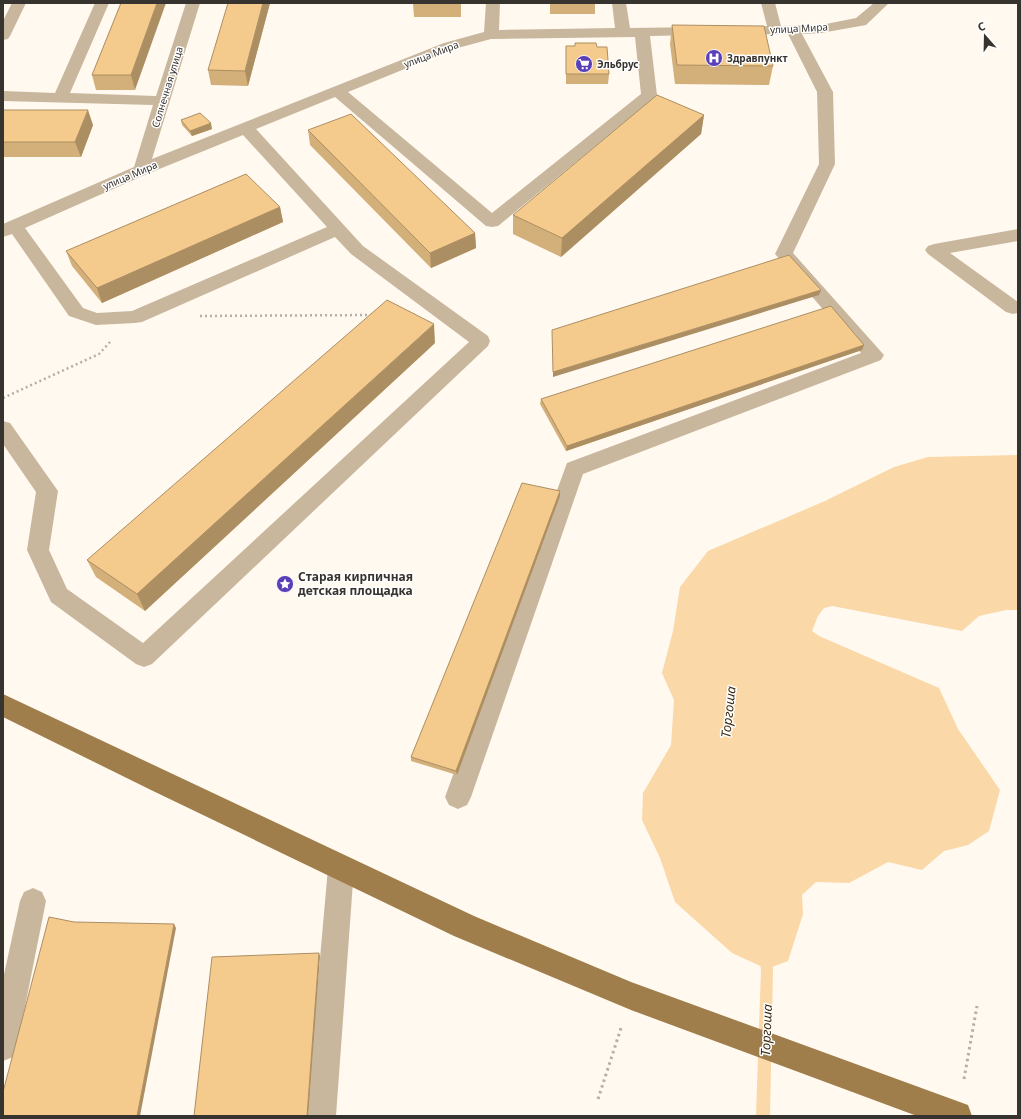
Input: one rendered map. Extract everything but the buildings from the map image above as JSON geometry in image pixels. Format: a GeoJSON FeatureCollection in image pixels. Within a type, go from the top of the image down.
{"type":"FeatureCollection","features":[{"type":"Feature","properties":{"kind":"main road"},"geometry":{"type":"LineString","coordinates":[[3,705],[160,782],[464,926],[631,996],[957,1116]]}},
{"type":"Feature","properties":{"kind":"street"},"geometry":{"type":"LineString","coordinates":[[3,36],[19,3]]}},
{"type":"Feature","properties":{"kind":"street"},"geometry":{"type":"LineString","coordinates":[[61,97],[102,3]]}},
{"type":"Feature","properties":{"kind":"street","name":"Солнечная улица"},"geometry":{"type":"LineString","coordinates":[[141,170],[193,3]]}},
{"type":"Feature","properties":{"kind":"street"},"geometry":{"type":"LineString","coordinates":[[491,35],[492,3]]}},
{"type":"Feature","properties":{"kind":"street"},"geometry":{"type":"LineString","coordinates":[[619,3],[623,33]]}},
{"type":"Feature","properties":{"kind":"street"},"geometry":{"type":"LineString","coordinates":[[458,797],[574,469],[874,355],[784,254],[827,164],[825,92],[768,3]]}},
{"type":"Feature","properties":{"kind":"street","name":"улица Мира"},"geometry":{"type":"LineString","coordinates":[[9,229],[141,170],[337,91],[450,46],[491,35],[821,29],[861,22],[882,3]]}},
{"type":"Feature","properties":{"kind":"street"},"geometry":{"type":"LineString","coordinates":[[337,91],[492,222],[648,95],[642,32]]}},
{"type":"Feature","properties":{"kind":"street"},"geometry":{"type":"LineString","coordinates":[[3,96],[162,101]]}},
{"type":"Feature","properties":{"kind":"street"},"geometry":{"type":"LineString","coordinates":[[3,428],[46,491],[38,550],[59,594],[144,657],[481,341],[357,250],[246,128]]}},
{"type":"Feature","properties":{"kind":"street"},"geometry":{"type":"LineString","coordinates":[[9,229],[76,312],[96,319],[135,316],[338,229]]}},
{"type":"Feature","properties":{"kind":"street"},"geometry":{"type":"LineString","coordinates":[[1013,308],[934,250],[1018,235]]}},
{"type":"Feature","properties":{"kind":"street"},"geometry":{"type":"LineString","coordinates":[[321,1116],[341,868]]}},
{"type":"Feature","properties":{"kind":"street"},"geometry":{"type":"LineString","coordinates":[[3,1047],[33,901]]}},
{"type":"Feature","properties":{"kind":"path"},"geometry":{"type":"LineString","coordinates":[[199,316],[374,315]]}},
{"type":"Feature","properties":{"kind":"path"},"geometry":{"type":"LineString","coordinates":[[3,398],[99,354],[135,316]]}},
{"type":"Feature","properties":{"kind":"path"},"geometry":{"type":"LineString","coordinates":[[598,1099],[631,996]]}},
{"type":"Feature","properties":{"kind":"path"},"geometry":{"type":"LineString","coordinates":[[964,1079],[977,1006]]}},
{"type":"Feature","properties":{"kind":"water"},"geometry":{"type":"Polygon","coordinates":[[[1018,455],[1018,610],[1006,610],[979,616],[962,631],[832,606],[824,608],[818,616],[812,631],[819,636],[939,688],[958,729],[1000,790],[989,831],[968,845],[944,851],[922,870],[888,862],[849,883],[816,882],[802,895],[803,914],[788,961],[767,969],[732,953],[675,902],[660,858],[642,820],[643,793],[671,745],[674,700],[662,673],[673,631],[680,587],[708,551],[825,501],[894,467],[928,457],[1018,455]]]}},
{"type":"Feature","properties":{"kind":"waterway","name":"Торгоша"},"geometry":{"type":"LineString","coordinates":[[763,1116],[767,969],[764,956]]}},
{"type":"Feature","properties":{"kind":"place","name":"Здравпункт"},"geometry":{"type":"Point","coordinates":[714,58]}},
{"type":"Feature","properties":{"kind":"place","name":"Эльбрус"},"geometry":{"type":"Point","coordinates":[584,64]}},
{"type":"Feature","properties":{"kind":"place","name":"Старая кирпичная детская площадка"},"geometry":{"type":"Point","coordinates":[285,584]}}]}
